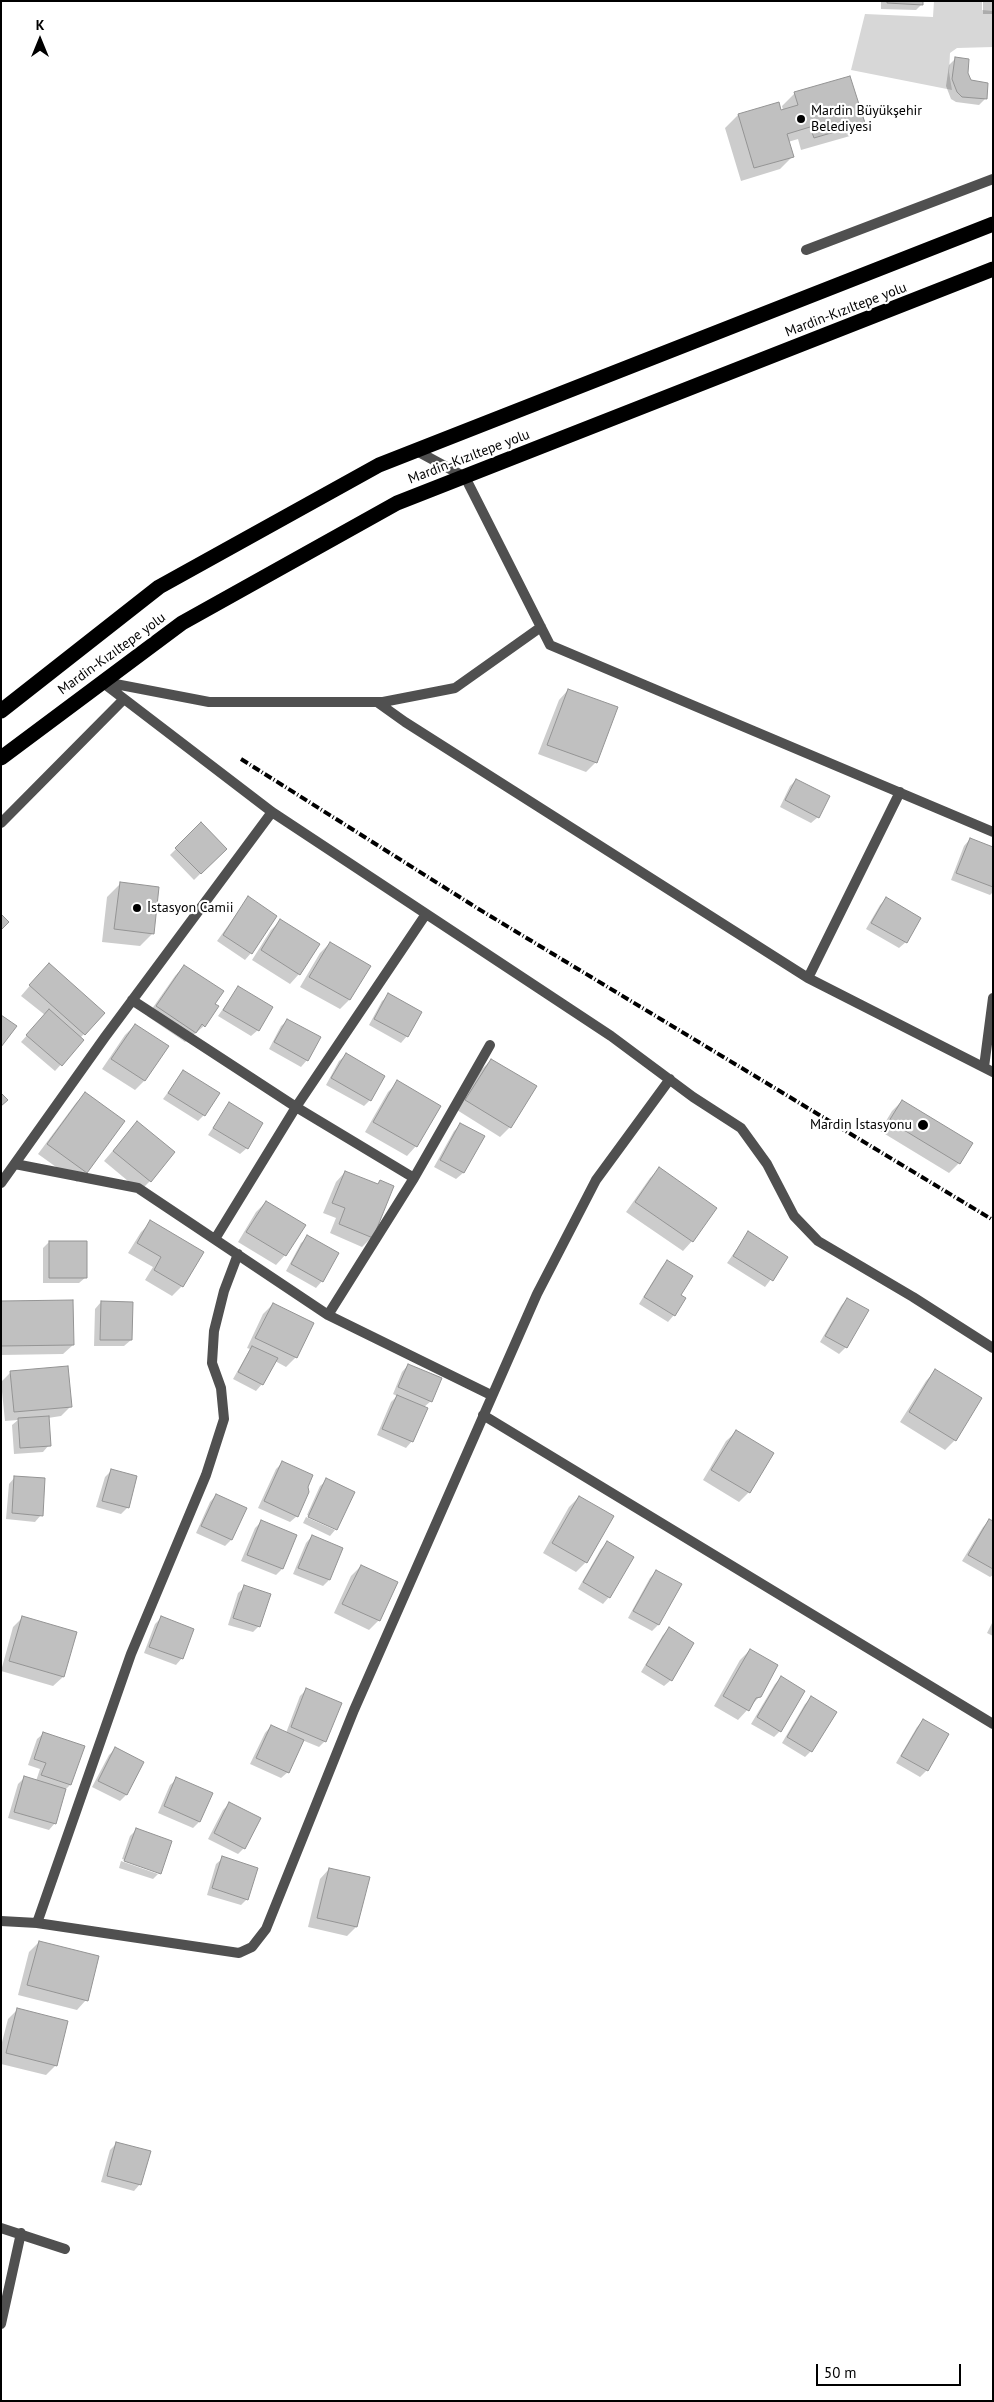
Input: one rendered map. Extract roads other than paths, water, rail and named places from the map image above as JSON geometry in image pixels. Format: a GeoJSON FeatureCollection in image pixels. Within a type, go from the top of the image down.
{"type":"FeatureCollection","features":[{"type":"Feature","properties":{"kind":"highway","name":"Mardin-Kızıltepe yolu"},"geometry":{"type":"LineString","coordinates":[[1,711],[159,587],[378,465],[993,224]]}},
{"type":"Feature","properties":{"kind":"highway","name":"Mardin-Kızıltepe yolu"},"geometry":{"type":"LineString","coordinates":[[1,758],[182,622],[397,502],[993,269]]}},
{"type":"Feature","properties":{"kind":"street"},"geometry":{"type":"LineString","coordinates":[[806,250],[993,179]]}},
{"type":"Feature","properties":{"kind":"street"},"geometry":{"type":"LineString","coordinates":[[415,450],[465,477],[550,645],[993,832]]}},
{"type":"Feature","properties":{"kind":"street"},"geometry":{"type":"LineString","coordinates":[[102,682],[209,702],[377,702],[454,688],[541,627]]}},
{"type":"Feature","properties":{"kind":"street"},"geometry":{"type":"LineString","coordinates":[[102,682],[272,812],[612,1036],[670,1080],[741,1128],[767,1164],[794,1216],[818,1241],[914,1296],[993,1348]]}},
{"type":"Feature","properties":{"kind":"street"},"geometry":{"type":"LineString","coordinates":[[1,824],[124,699]]}},
{"type":"Feature","properties":{"kind":"street"},"geometry":{"type":"LineString","coordinates":[[377,702],[405,722],[808,978],[988,1069],[993,998]]}},
{"type":"Feature","properties":{"kind":"street"},"geometry":{"type":"LineString","coordinates":[[808,978],[900,792]]}},
{"type":"Feature","properties":{"kind":"street"},"geometry":{"type":"LineString","coordinates":[[1,1183],[132,1000],[272,812]]}},
{"type":"Feature","properties":{"kind":"street"},"geometry":{"type":"LineString","coordinates":[[215,1239],[296,1107],[426,914]]}},
{"type":"Feature","properties":{"kind":"street"},"geometry":{"type":"LineString","coordinates":[[132,1000],[296,1107],[414,1178]]}},
{"type":"Feature","properties":{"kind":"street"},"geometry":{"type":"LineString","coordinates":[[328,1315],[414,1178],[490,1045]]}},
{"type":"Feature","properties":{"kind":"street"},"geometry":{"type":"LineString","coordinates":[[1,1921],[37,1924],[239,1954],[252,1947],[266,1929],[354,1710],[537,1294],[596,1180],[670,1080]]}},
{"type":"Feature","properties":{"kind":"street"},"geometry":{"type":"LineString","coordinates":[[15,1164],[138,1188],[328,1315],[491,1395]]}},
{"type":"Feature","properties":{"kind":"street"},"geometry":{"type":"LineString","coordinates":[[37,1924],[131,1654],[206,1475],[224,1419],[221,1388],[212,1363],[214,1331],[224,1291],[238,1254]]}},
{"type":"Feature","properties":{"kind":"street"},"geometry":{"type":"LineString","coordinates":[[483,1415],[993,1724]]}},
{"type":"Feature","properties":{"kind":"street"},"geometry":{"type":"LineString","coordinates":[[1,2228],[66,2248]]}},
{"type":"Feature","properties":{"kind":"street"},"geometry":{"type":"LineString","coordinates":[[1,2324],[21,2233]]}},
{"type":"Feature","properties":{"kind":"railway"},"geometry":{"type":"LineString","coordinates":[[241,759],[477,908],[993,1220]]}},
{"type":"Feature","properties":{"kind":"place","name":"Mardin Büyükşehir Belediyesi"},"geometry":{"type":"Point","coordinates":[801,119]}},
{"type":"Feature","properties":{"kind":"place","name":"İstasyon Camii"},"geometry":{"type":"Point","coordinates":[137,908]}},
{"type":"Feature","properties":{"kind":"place","name":"Mardin İstasyonu"},"geometry":{"type":"Point","coordinates":[923,1125]}}]}
